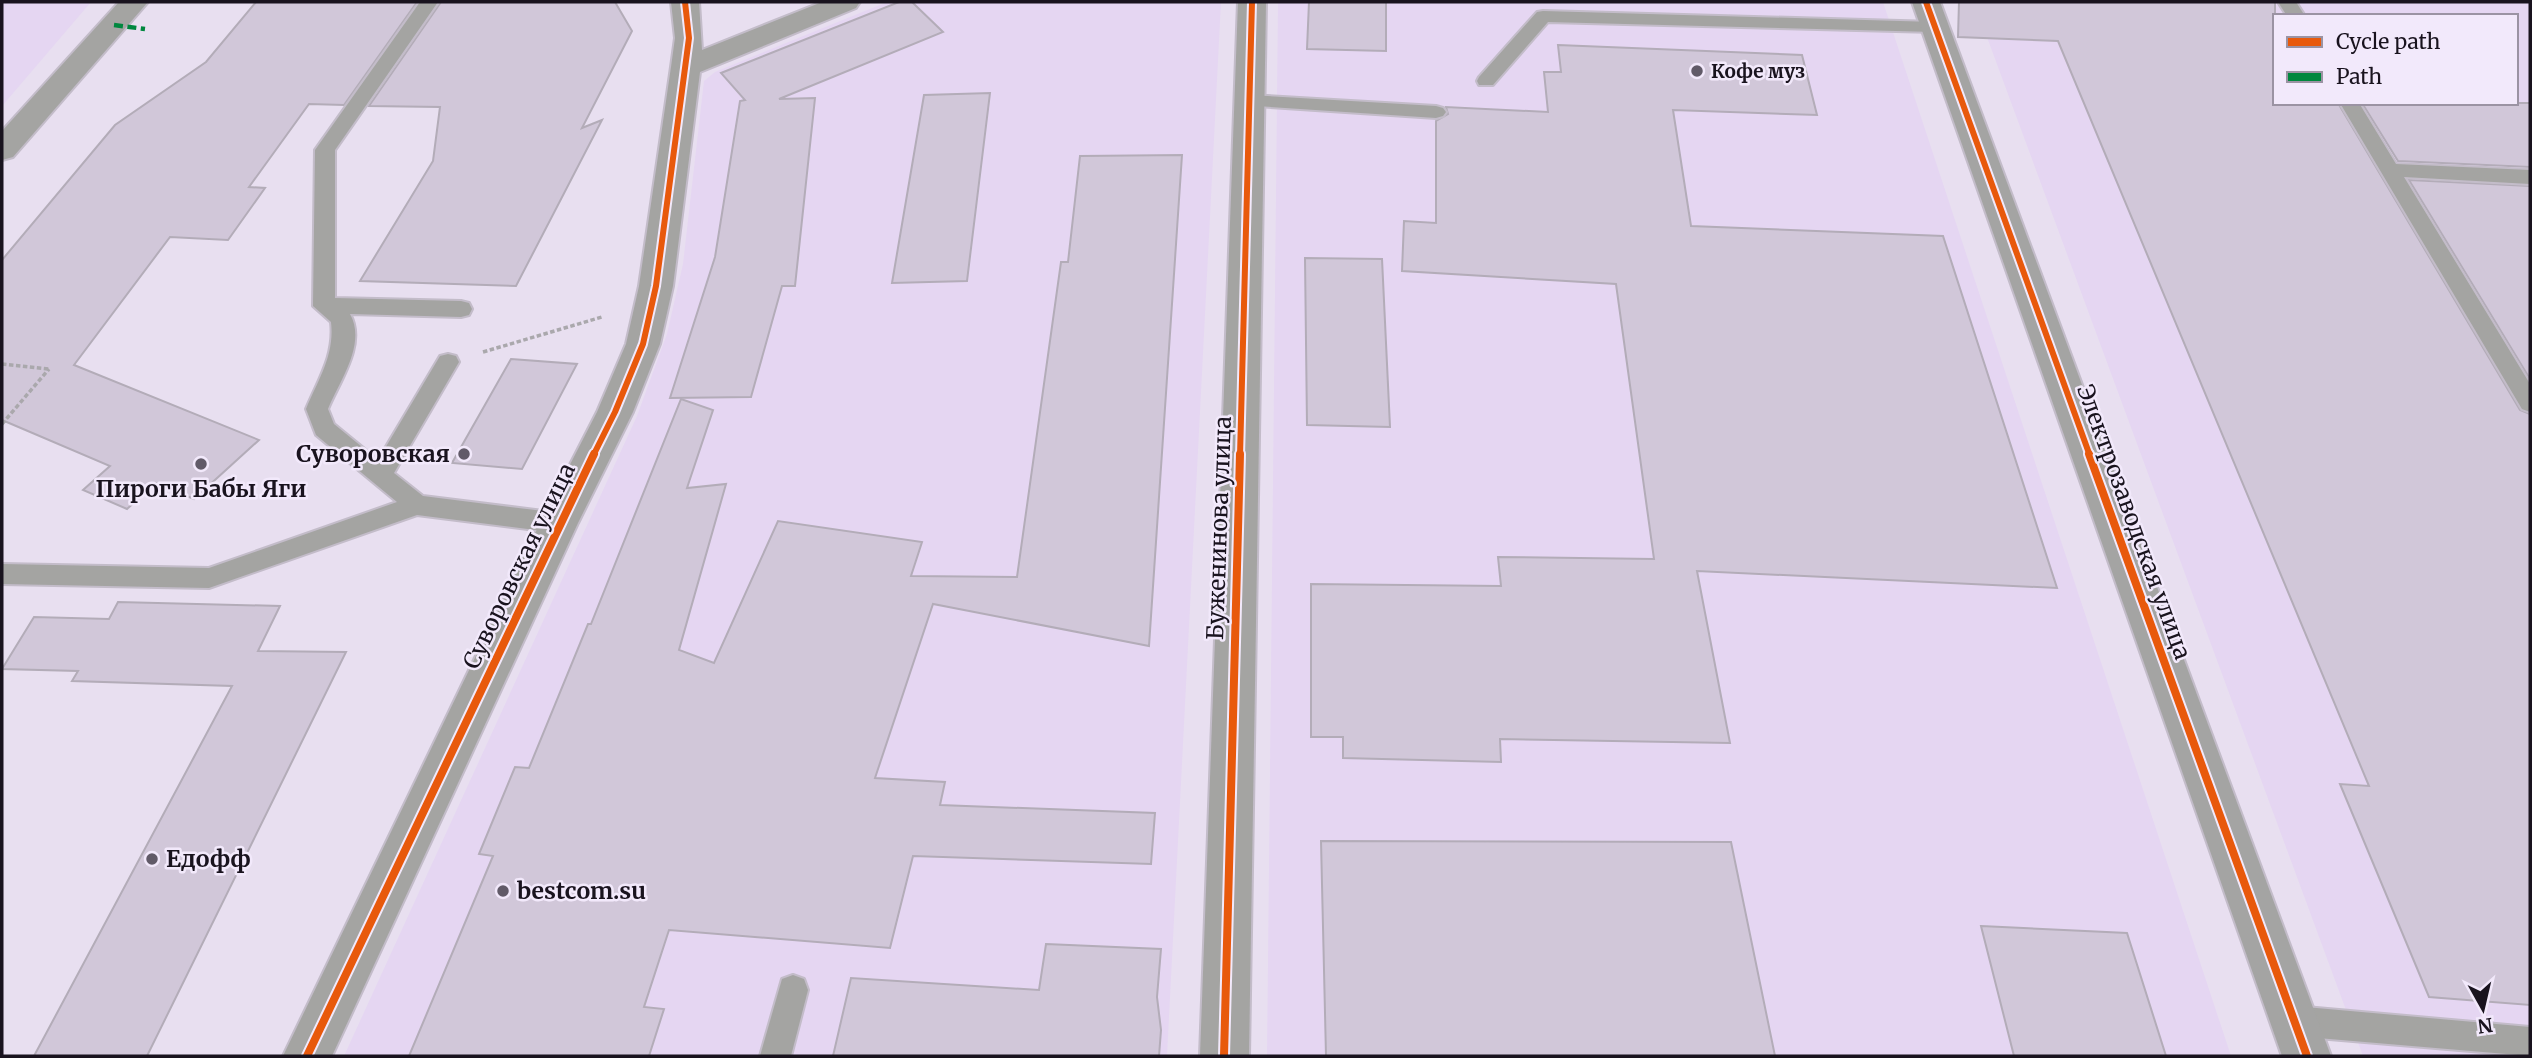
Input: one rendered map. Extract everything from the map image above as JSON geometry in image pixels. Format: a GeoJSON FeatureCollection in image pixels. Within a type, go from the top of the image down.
{"type":"FeatureCollection","features":[{"type":"Feature","properties":{"kind":"street"},"geometry":{"type":"LineString","coordinates":[[2,150],[134,2]]}},
{"type":"Feature","properties":{"kind":"street","name":"Суворовская улица"},"geometry":{"type":"LineString","coordinates":[[307,1056],[559,523],[615,412],[642,344],[656,286],[686,67],[689,38],[685,2]]}},
{"type":"Feature","properties":{"kind":"street"},"geometry":{"type":"LineString","coordinates":[[686,67],[846,2]]}},
{"type":"Feature","properties":{"kind":"street","name":"Буженинова улица"},"geometry":{"type":"LineString","coordinates":[[1224,1056],[1252,2]]}},
{"type":"Feature","properties":{"kind":"street","name":"Электрозаводская улица"},"geometry":{"type":"LineString","coordinates":[[1930,15],[2300,1039]]}},
{"type":"Feature","properties":{"kind":"lane"},"geometry":{"type":"LineString","coordinates":[[324,306],[325,150],[429,2]]}},
{"type":"Feature","properties":{"kind":"lane"},"geometry":{"type":"LineString","coordinates":[[1486,81],[1543,16],[1930,15]]}},
{"type":"Feature","properties":{"kind":"lane"},"geometry":{"type":"LineString","coordinates":[[1249,101],[1436,112]]}},
{"type":"Feature","properties":{"kind":"lane"},"geometry":{"type":"LineString","coordinates":[[2350,105],[2530,402]]}},
{"type":"Feature","properties":{"kind":"lane"},"geometry":{"type":"LineString","coordinates":[[2389,170],[2530,177]]}},
{"type":"Feature","properties":{"kind":"lane"},"geometry":{"type":"LineString","coordinates":[[324,306],[461,309]]}},
{"type":"Feature","properties":{"kind":"lane"},"geometry":{"type":"LineString","coordinates":[[324,306],[342,319],[345,335],[340,364],[317,409],[318,418],[324,429],[417,505]]}},
{"type":"Feature","properties":{"kind":"lane"},"geometry":{"type":"LineString","coordinates":[[381,475],[449,362]]}},
{"type":"Feature","properties":{"kind":"lane"},"geometry":{"type":"LineString","coordinates":[[2,574],[209,578],[417,505],[559,523]]}},
{"type":"Feature","properties":{"kind":"lane"},"geometry":{"type":"LineString","coordinates":[[775,1056],[793,990]]}},
{"type":"Feature","properties":{"kind":"lane"},"geometry":{"type":"LineString","coordinates":[[2300,1039],[2530,1043]]}},
{"type":"Feature","properties":{"kind":"path"},"geometry":{"type":"LineString","coordinates":[[449,362],[603,317]]}},
{"type":"Feature","properties":{"kind":"path"},"geometry":{"type":"LineString","coordinates":[[2,364],[50,369],[2,424]]}},
{"type":"Feature","properties":{"kind":"shaded area"},"geometry":{"type":"Polygon","coordinates":[[[2,2],[91,2],[2,106],[2,2]]]}},
{"type":"Feature","properties":{"kind":"shaded area"},"geometry":{"type":"Polygon","coordinates":[[[887,2],[1221,2],[1167,1056],[344,1056],[637,416],[667,334],[683,264],[704,81],[715,72],[887,2]]]}},
{"type":"Feature","properties":{"kind":"shaded area"},"geometry":{"type":"Polygon","coordinates":[[[1278,2],[1883,2],[2231,1056],[1267,1056],[1278,2]]]}},
{"type":"Feature","properties":{"kind":"shaded area"},"geometry":{"type":"Polygon","coordinates":[[[1974,2],[2530,2],[2530,1056],[2363,1056],[1974,2]]]}},
{"type":"Feature","properties":{"kind":"building"},"geometry":{"type":"Polygon","coordinates":[[[256,2],[417,2],[344,105],[309,104],[249,187],[265,188],[228,240],[170,237],[74,365],[259,440],[194,499],[156,483],[127,509],[83,490],[110,466],[2,420],[2,260],[115,125],[206,62],[256,2]]]}},
{"type":"Feature","properties":{"kind":"building"},"geometry":{"type":"Polygon","coordinates":[[[441,2],[615,2],[632,31],[582,128],[602,120],[516,286],[360,281],[433,161],[440,107],[369,106],[441,2]]]}},
{"type":"Feature","properties":{"kind":"building"},"geometry":{"type":"Polygon","coordinates":[[[899,2],[912,2],[943,32],[779,99],[815,98],[795,286],[782,286],[751,397],[670,398],[715,257],[740,101],[745,100],[721,73],[899,2]]]}},
{"type":"Feature","properties":{"kind":"building"},"geometry":{"type":"Polygon","coordinates":[[[1309,2],[1386,2],[1386,51],[1307,49],[1309,2]]]}},
{"type":"Feature","properties":{"kind":"building"},"geometry":{"type":"Polygon","coordinates":[[[1959,2],[2275,2],[2273,105],[2339,105],[2520,410],[2530,414],[2530,1005],[2429,997],[2340,784],[2369,786],[2058,41],[1958,37],[1959,2]]]}},
{"type":"Feature","properties":{"kind":"building"},"geometry":{"type":"Polygon","coordinates":[[[1558,45],[1802,55],[1817,115],[1673,110],[1691,226],[1943,236],[2057,588],[1697,571],[1730,743],[1500,739],[1501,762],[1343,758],[1343,737],[1311,737],[1311,584],[1501,586],[1498,557],[1654,559],[1616,284],[1402,271],[1404,221],[1436,223],[1436,121],[1448,114],[1446,107],[1548,112],[1544,72],[1561,72],[1558,45]]]}},
{"type":"Feature","properties":{"kind":"building"},"geometry":{"type":"Polygon","coordinates":[[[990,93],[967,281],[892,283],[924,95],[990,93]]]}},
{"type":"Feature","properties":{"kind":"building"},"geometry":{"type":"Polygon","coordinates":[[[2530,103],[2530,167],[2398,161],[2363,105],[2530,103]]]}},
{"type":"Feature","properties":{"kind":"building"},"geometry":{"type":"Polygon","coordinates":[[[1182,155],[1149,646],[933,604],[875,778],[945,782],[940,805],[1155,813],[1151,864],[913,856],[890,948],[669,930],[644,1007],[664,1009],[649,1056],[409,1056],[493,856],[479,854],[515,767],[529,768],[588,624],[591,624],[681,399],[713,410],[687,488],[726,484],[679,650],[714,663],[778,521],[922,542],[911,576],[1017,577],[1061,262],[1068,262],[1080,156],[1182,155]]]}},
{"type":"Feature","properties":{"kind":"building"},"geometry":{"type":"Polygon","coordinates":[[[2409,180],[2530,186],[2530,379],[2409,180]]]}},
{"type":"Feature","properties":{"kind":"building"},"geometry":{"type":"Polygon","coordinates":[[[1305,258],[1382,259],[1390,427],[1307,425],[1305,258]]]}},
{"type":"Feature","properties":{"kind":"building"},"geometry":{"type":"Polygon","coordinates":[[[511,359],[577,364],[522,469],[452,463],[511,359]]]}},
{"type":"Feature","properties":{"kind":"building"},"geometry":{"type":"Polygon","coordinates":[[[118,602],[280,606],[258,651],[346,652],[147,1056],[34,1056],[232,686],[72,681],[78,671],[2,669],[34,617],[109,619],[118,602]]]}},
{"type":"Feature","properties":{"kind":"building"},"geometry":{"type":"Polygon","coordinates":[[[1321,841],[1731,842],[1775,1056],[1326,1056],[1321,841]]]}},
{"type":"Feature","properties":{"kind":"building"},"geometry":{"type":"Polygon","coordinates":[[[1981,926],[2127,933],[2166,1056],[2014,1056],[1981,926]]]}},
{"type":"Feature","properties":{"kind":"building"},"geometry":{"type":"Polygon","coordinates":[[[1046,944],[1161,949],[1157,997],[1161,1030],[1159,1056],[833,1056],[851,978],[1039,990],[1046,944]]]}},
{"type":"Feature","properties":{"kind":"marked path"},"geometry":{"type":"LineString","coordinates":[[114,25],[145,29]]}},
{"type":"Feature","properties":{"kind":"cycle path"},"geometry":{"type":"LineString","coordinates":[[307,1056],[559,523],[615,412],[643,344],[656,286],[686,67],[689,38],[685,2]]}},
{"type":"Feature","properties":{"kind":"cycle path"},"geometry":{"type":"LineString","coordinates":[[1224,1056],[1252,2]]}},
{"type":"Feature","properties":{"kind":"cycle path"},"geometry":{"type":"LineString","coordinates":[[1926,2],[2307,1056]]}},
{"type":"Feature","properties":{"kind":"place","name":"Кофе муз"},"geometry":{"type":"Point","coordinates":[1697,71]}},
{"type":"Feature","properties":{"kind":"place","name":"Суворовская"},"geometry":{"type":"Point","coordinates":[464,454]}},
{"type":"Feature","properties":{"kind":"place","name":"Пироги Бабы Яги"},"geometry":{"type":"Point","coordinates":[201,464]}},
{"type":"Feature","properties":{"kind":"place","name":"Едофф"},"geometry":{"type":"Point","coordinates":[152,859]}},
{"type":"Feature","properties":{"kind":"place","name":"bestcom.su"},"geometry":{"type":"Point","coordinates":[503,891]}}]}
